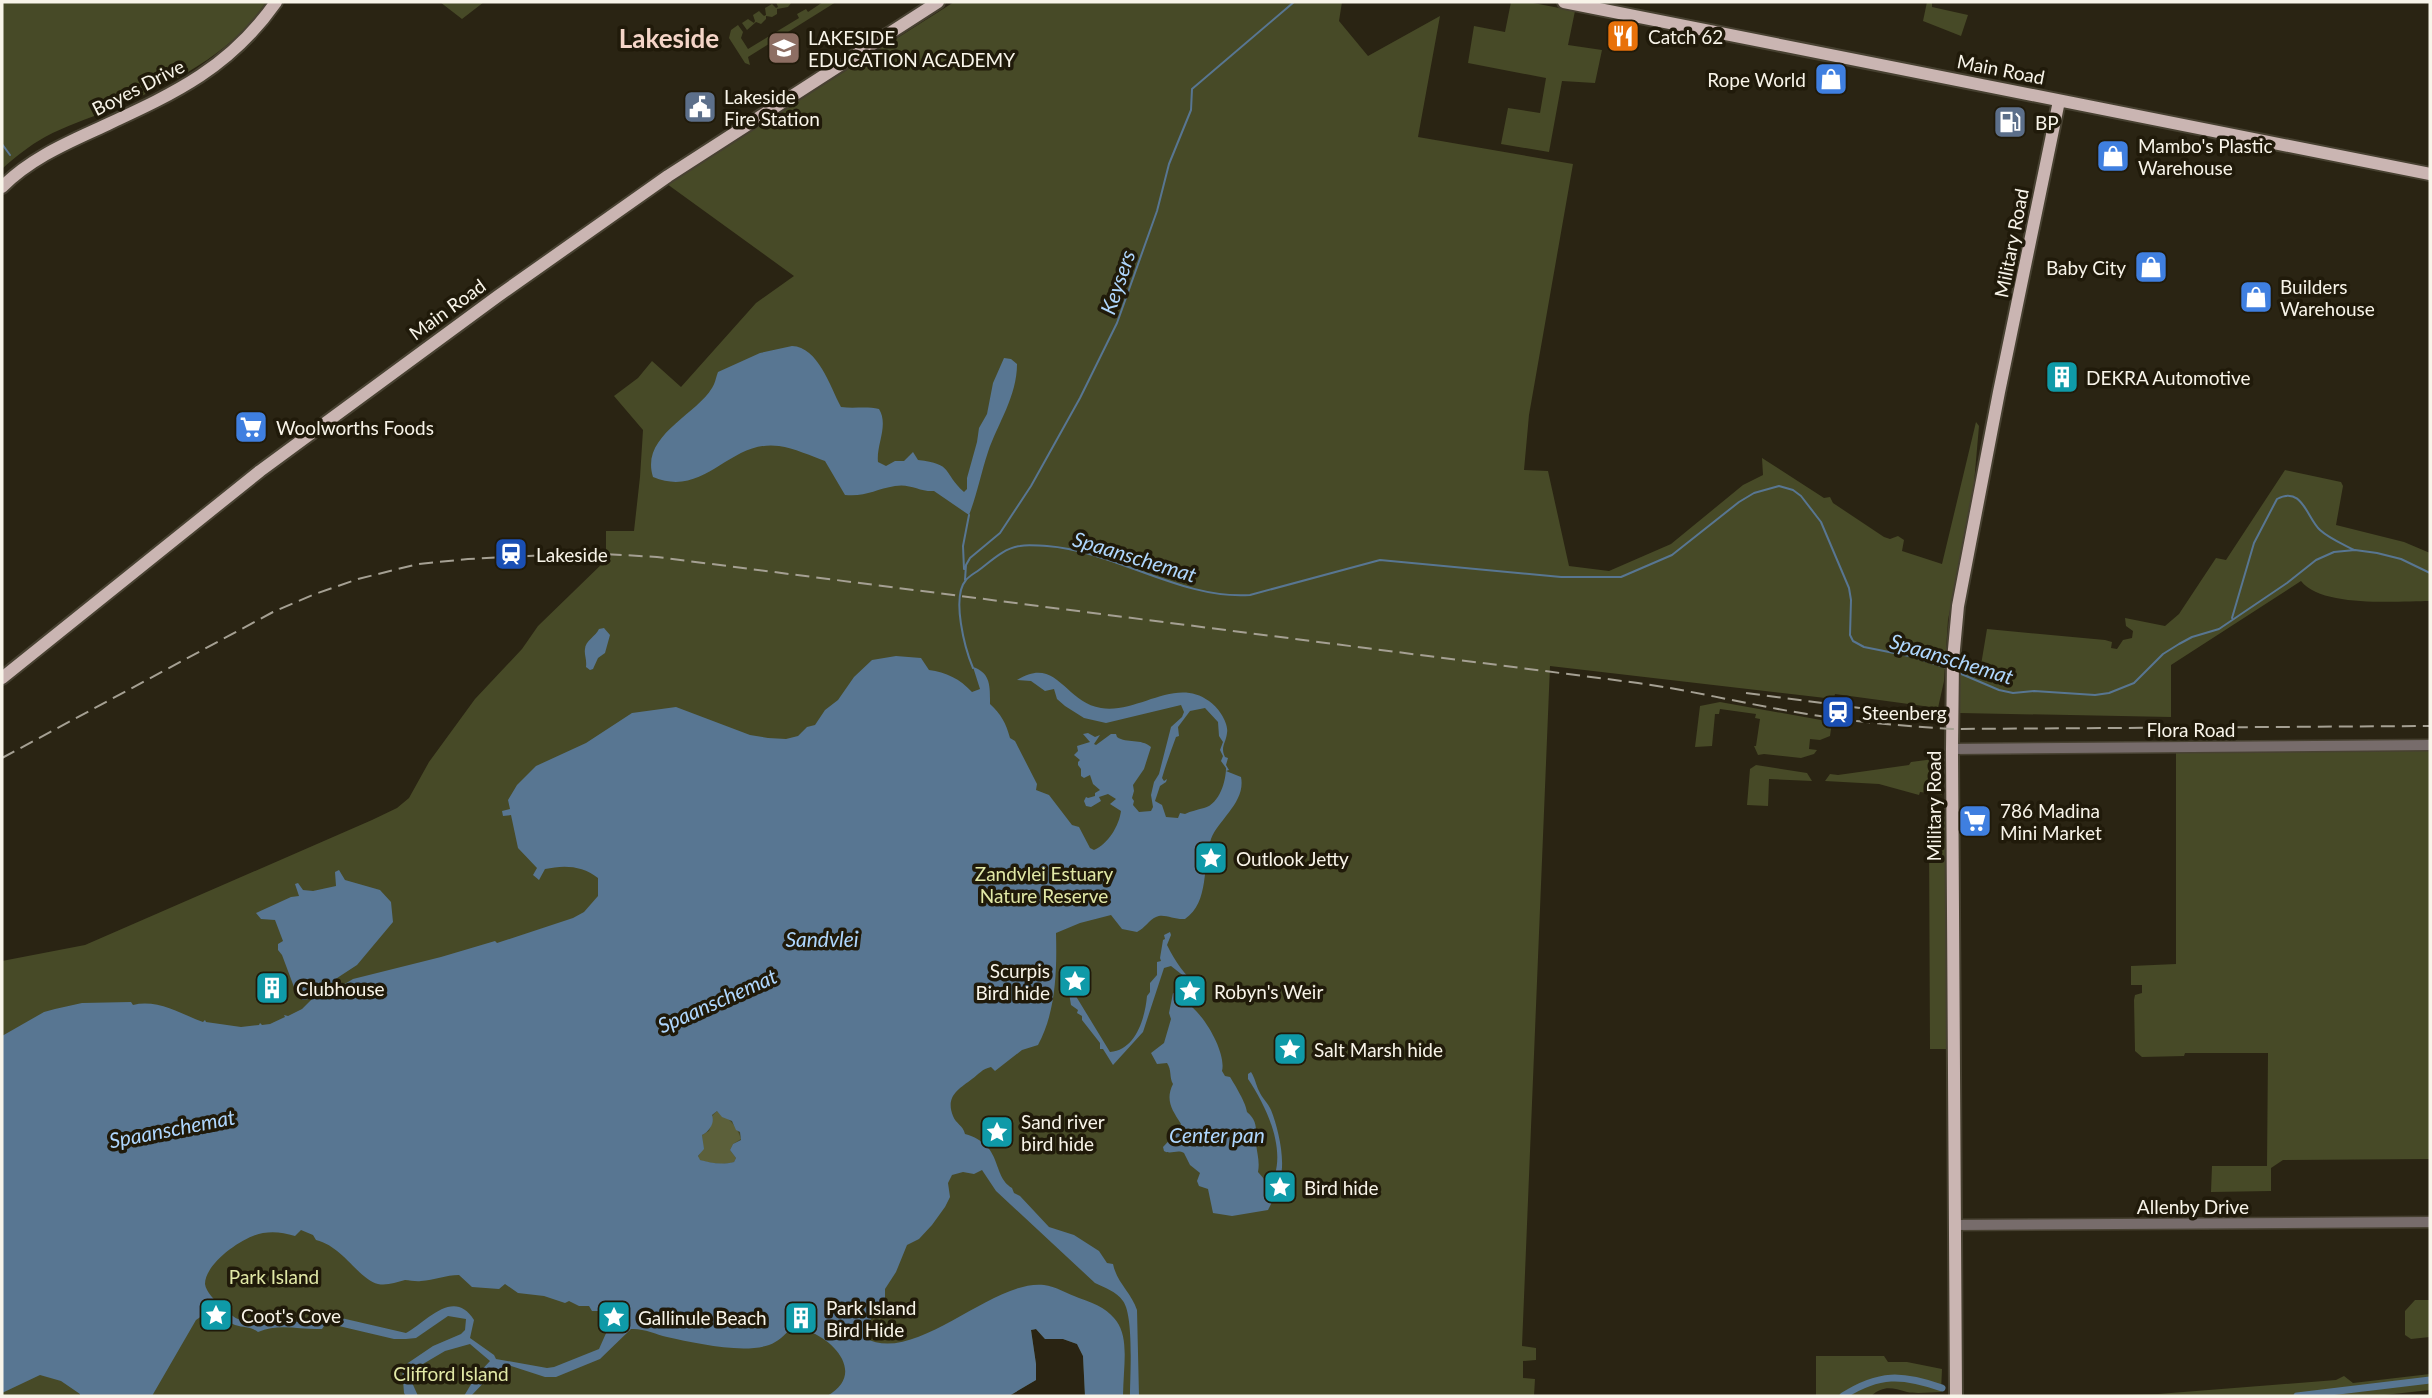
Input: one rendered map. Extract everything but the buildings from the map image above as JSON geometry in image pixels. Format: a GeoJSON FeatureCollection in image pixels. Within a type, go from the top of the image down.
{"type":"FeatureCollection","features":[{"type":"Feature","properties":{"kind":"main road","name":"Boyes Drive"},"geometry":{"type":"LineString","coordinates":[[2,187],[40,157],[157,102],[198,79],[238,47],[276,2]]}},
{"type":"Feature","properties":{"kind":"main road","name":"Main Road"},"geometry":{"type":"LineString","coordinates":[[2,678],[260,471],[480,309],[668,176],[938,2]]}},
{"type":"Feature","properties":{"kind":"main road","name":"Main Road"},"geometry":{"type":"LineString","coordinates":[[1565,2],[2430,174]]}},
{"type":"Feature","properties":{"kind":"main road","name":"Military Road"},"geometry":{"type":"LineString","coordinates":[[1956,1390],[1953,660],[1958,606],[2059,101]]}},
{"type":"Feature","properties":{"kind":"street","name":"Flora Road"},"geometry":{"type":"LineString","coordinates":[[1952,749],[2430,745]]}},
{"type":"Feature","properties":{"kind":"street","name":"Allenby Drive"},"geometry":{"type":"LineString","coordinates":[[1955,1225],[2430,1222]]}},
{"type":"Feature","properties":{"kind":"green space"},"geometry":{"type":"Polygon","coordinates":[[[2,2],[266,2],[235,38],[196,67],[153,90],[60,129],[22,152],[2,169],[2,2]]]}},
{"type":"Feature","properties":{"kind":"green space"},"geometry":{"type":"Polygon","coordinates":[[[440,2],[484,2],[462,19],[440,2]]]}},
{"type":"Feature","properties":{"kind":"green space"},"geometry":{"type":"Polygon","coordinates":[[[776,2],[792,2],[788,7],[777,9],[777,14],[772,17],[766,16],[761,24],[756,22],[747,30],[742,23],[748,19],[754,23],[753,15],[759,11],[766,15],[765,8],[772,4],[778,7],[776,2]]]}},
{"type":"Feature","properties":{"kind":"green space"},"geometry":{"type":"Polygon","coordinates":[[[823,2],[836,2],[748,57],[750,65],[745,63],[729,38],[731,30],[738,25],[743,32],[741,38],[748,49],[799,18],[797,14],[806,9],[808,12],[823,2]]]}},
{"type":"Feature","properties":{"kind":"green space","name":"Zandvlei Estuary Nature Reserve"},"geometry":{"type":"Polygon","coordinates":[[[954,2],[1342,2],[1339,21],[1368,56],[1440,16],[1418,137],[1573,164],[1529,415],[1524,470],[1548,471],[1569,566],[1609,571],[1671,544],[1743,485],[1763,475],[1762,458],[1824,498],[1830,497],[1833,503],[1884,537],[1890,539],[1898,536],[1904,540],[1902,551],[1942,564],[1976,422],[1979,426],[1973,495],[1948,620],[1944,681],[1938,708],[1835,694],[1834,699],[1550,666],[1522,1346],[1536,1348],[1536,1360],[1523,1361],[1523,1378],[1535,1379],[1534,1396],[1085,1396],[1083,1356],[1077,1344],[1063,1339],[1045,1339],[1036,1329],[1031,1330],[1036,1380],[1009,1396],[2,1396],[2,961],[85,945],[372,820],[397,808],[409,798],[429,762],[475,699],[522,649],[538,626],[606,560],[606,531],[634,531],[643,430],[614,396],[638,378],[652,361],[681,387],[756,303],[794,276],[667,184],[954,2]]]}},
{"type":"Feature","properties":{"kind":"green space"},"geometry":{"type":"Polygon","coordinates":[[[1511,2],[1528,2],[1575,11],[1568,45],[1602,50],[1595,83],[1562,81],[1549,152],[1501,144],[1508,108],[1540,113],[1546,78],[1468,63],[1474,26],[1505,32],[1511,2]]]}},
{"type":"Feature","properties":{"kind":"green space"},"geometry":{"type":"Polygon","coordinates":[[[1927,2],[1932,2],[1932,7],[1968,15],[1961,36],[1923,21],[1927,2]]]}},
{"type":"Feature","properties":{"kind":"green space"},"geometry":{"type":"Polygon","coordinates":[[[2285,470],[2341,482],[2343,486],[2336,525],[2404,542],[2430,553],[2430,601],[2381,602],[2343,599],[2311,590],[2301,581],[2171,665],[2171,717],[1960,713],[1959,668],[1980,671],[1987,629],[2105,640],[2112,642],[2111,648],[2117,649],[2123,640],[2132,638],[2133,631],[2126,626],[2125,618],[2165,626],[2179,614],[2216,558],[2226,560],[2285,470]]]}},
{"type":"Feature","properties":{"kind":"green space"},"geometry":{"type":"Polygon","coordinates":[[[1720,702],[1832,722],[1830,736],[1820,740],[1810,739],[1809,749],[1817,750],[1814,754],[1801,758],[1758,755],[1754,746],[1760,719],[1755,718],[1756,714],[1720,709],[1719,714],[1715,714],[1712,746],[1695,747],[1700,706],[1720,702]]]}},
{"type":"Feature","properties":{"kind":"green space"},"geometry":{"type":"Polygon","coordinates":[[[2430,745],[2430,1159],[2283,1160],[2271,1168],[2271,1191],[2211,1192],[2212,1166],[2267,1166],[2268,1053],[2185,1053],[2184,1056],[2142,1057],[2135,1051],[2134,1000],[2135,995],[2142,993],[2142,985],[2131,985],[2131,966],[2176,964],[2176,746],[2430,745]]]}},
{"type":"Feature","properties":{"kind":"green space"},"geometry":{"type":"Polygon","coordinates":[[[1934,759],[1942,762],[1942,795],[1920,792],[1919,795],[1879,784],[1825,781],[1830,774],[1909,765],[1911,762],[1934,759]]]}},
{"type":"Feature","properties":{"kind":"green space"},"geometry":{"type":"Polygon","coordinates":[[[1756,765],[1807,773],[1812,781],[1769,779],[1768,806],[1747,805],[1750,769],[1756,765]]]}},
{"type":"Feature","properties":{"kind":"green space"},"geometry":{"type":"Polygon","coordinates":[[[1945,812],[1947,1049],[1930,1049],[1929,834],[1945,812]]]}},
{"type":"Feature","properties":{"kind":"green space"},"geometry":{"type":"Polygon","coordinates":[[[717,1111],[732,1123],[741,1139],[733,1144],[730,1150],[736,1158],[734,1162],[716,1164],[699,1160],[698,1157],[703,1148],[702,1135],[709,1131],[712,1116],[717,1111]]]}},
{"type":"Feature","properties":{"kind":"green space"},"geometry":{"type":"Polygon","coordinates":[[[2415,1300],[2430,1300],[2430,1337],[2411,1339],[2405,1335],[2405,1311],[2415,1300]]]}},
{"type":"Feature","properties":{"kind":"green space"},"geometry":{"type":"Polygon","coordinates":[[[1816,1356],[1884,1356],[1888,1362],[1907,1362],[1942,1369],[1941,1392],[1911,1393],[1888,1388],[1871,1396],[1816,1396],[1816,1356]]]}},
{"type":"Feature","properties":{"kind":"green space"},"geometry":{"type":"Polygon","coordinates":[[[2430,1374],[2430,1390],[2375,1396],[2060,1396],[2158,1394],[2336,1380],[2344,1376],[2353,1383],[2430,1374]]]}},
{"type":"Feature","properties":{"kind":"water"},"geometry":{"type":"Polygon","coordinates":[[[792,346],[801,348],[816,360],[841,407],[879,409],[883,428],[878,462],[886,466],[895,461],[904,461],[913,452],[918,460],[943,467],[964,492],[967,489],[967,478],[979,428],[987,414],[993,383],[1004,358],[1017,364],[1014,387],[988,452],[969,515],[934,491],[900,485],[859,495],[845,495],[825,461],[779,446],[761,446],[746,451],[703,475],[688,480],[672,482],[653,477],[651,463],[661,438],[704,398],[713,386],[718,372],[760,353],[792,346]]]}},
{"type":"Feature","properties":{"kind":"water"},"geometry":{"type":"Polygon","coordinates":[[[604,628],[610,635],[605,653],[590,670],[586,667],[585,646],[599,629],[604,628]]]}},
{"type":"Feature","properties":{"kind":"water","name":"Sandvlei"},"geometry":{"type":"Polygon","coordinates":[[[896,656],[921,658],[929,670],[952,677],[972,692],[980,689],[973,667],[983,673],[989,686],[990,704],[1003,719],[1010,738],[1015,741],[1037,784],[1036,790],[1049,795],[1072,825],[1079,827],[1090,848],[1094,850],[1112,834],[1121,811],[1110,804],[1116,799],[1108,794],[1099,797],[1101,801],[1091,807],[1086,806],[1086,797],[1095,796],[1100,790],[1093,784],[1090,775],[1084,778],[1081,776],[1078,765],[1080,760],[1074,755],[1078,751],[1077,746],[1090,742],[1083,734],[1088,733],[1095,737],[1100,735],[1094,744],[1096,745],[1111,734],[1116,734],[1121,739],[1151,747],[1144,769],[1133,785],[1132,798],[1133,805],[1139,812],[1151,811],[1154,782],[1159,774],[1171,727],[1184,712],[1181,705],[1106,723],[1084,718],[1065,706],[1057,699],[1054,689],[1045,691],[1031,681],[1017,680],[1031,674],[1051,676],[1078,698],[1101,708],[1129,706],[1183,692],[1196,694],[1216,707],[1226,725],[1223,750],[1228,758],[1226,765],[1229,770],[1226,771],[1241,777],[1240,794],[1211,839],[1202,893],[1193,912],[1185,919],[1156,917],[1137,932],[1122,929],[1111,915],[1056,933],[1052,1005],[1038,1045],[1022,1050],[995,1071],[991,1067],[983,1070],[958,1090],[951,1103],[953,1116],[965,1134],[986,1145],[1001,1176],[1014,1193],[1049,1227],[1074,1235],[1099,1251],[1107,1263],[1113,1264],[1137,1310],[1139,1396],[1130,1396],[1130,1332],[1123,1301],[1114,1292],[1095,1283],[996,1191],[982,1170],[974,1174],[963,1172],[952,1175],[948,1183],[950,1197],[945,1207],[919,1239],[907,1245],[896,1272],[885,1289],[885,1298],[866,1327],[865,1338],[885,1344],[907,1341],[1001,1295],[1023,1287],[1044,1285],[1097,1305],[1118,1324],[1125,1348],[1123,1396],[1085,1396],[1083,1356],[1077,1344],[1063,1339],[1045,1339],[1036,1329],[1031,1330],[1036,1380],[1009,1396],[827,1396],[838,1388],[844,1379],[843,1360],[829,1343],[808,1331],[791,1329],[772,1344],[732,1348],[704,1345],[631,1329],[600,1359],[556,1377],[545,1377],[508,1365],[490,1376],[471,1396],[464,1396],[476,1376],[490,1361],[470,1344],[445,1351],[411,1371],[410,1378],[418,1396],[406,1396],[402,1367],[433,1346],[461,1334],[465,1330],[466,1319],[448,1316],[416,1338],[394,1339],[326,1323],[322,1329],[282,1327],[258,1332],[232,1324],[212,1309],[196,1320],[152,1396],[80,1396],[61,1381],[40,1375],[2,1393],[2,1036],[44,1012],[82,1003],[151,1004],[169,1008],[203,1022],[205,1020],[241,1027],[270,1024],[285,1017],[284,1015],[288,1016],[302,1009],[313,998],[303,1000],[297,995],[278,950],[278,944],[283,941],[275,920],[261,919],[256,913],[299,896],[295,884],[298,883],[303,890],[313,891],[336,886],[335,872],[339,870],[345,880],[380,890],[391,902],[393,922],[357,965],[334,980],[338,988],[353,979],[495,941],[497,943],[573,918],[584,912],[598,896],[598,878],[579,868],[559,867],[545,869],[539,880],[533,875],[537,868],[518,848],[511,815],[503,816],[502,811],[510,809],[508,800],[517,785],[536,766],[586,743],[632,713],[676,707],[750,735],[786,739],[798,736],[807,727],[815,725],[825,710],[838,700],[854,677],[872,660],[896,656]],[[1205,708],[1190,711],[1178,727],[1179,736],[1176,737],[1162,778],[1164,781],[1167,779],[1160,786],[1155,801],[1162,805],[1166,817],[1178,818],[1180,813],[1185,814],[1210,806],[1223,785],[1226,768],[1221,761],[1223,756],[1220,750],[1223,742],[1219,736],[1218,722],[1205,708]],[[717,1111],[712,1115],[711,1126],[702,1135],[704,1149],[698,1156],[700,1160],[712,1163],[734,1162],[736,1158],[730,1150],[733,1144],[741,1140],[740,1132],[732,1121],[722,1117],[717,1111]],[[301,1230],[295,1236],[263,1233],[236,1245],[211,1268],[205,1284],[209,1293],[238,1319],[299,1322],[324,1314],[406,1333],[440,1310],[458,1307],[474,1320],[470,1338],[496,1359],[547,1368],[599,1349],[607,1331],[617,1330],[624,1325],[622,1317],[604,1311],[592,1311],[589,1306],[518,1293],[505,1284],[499,1289],[472,1287],[459,1275],[378,1284],[364,1276],[335,1249],[316,1240],[313,1235],[301,1230]]]}},
{"type":"Feature","properties":{"kind":"water"},"geometry":{"type":"Polygon","coordinates":[[[1170,932],[1167,945],[1180,968],[1197,988],[1191,988],[1185,977],[1171,966],[1164,968],[1143,1032],[1113,1065],[1103,1049],[1100,1049],[1100,1043],[1082,1020],[1082,1016],[1077,1013],[1078,1010],[1071,1005],[1069,993],[1074,993],[1110,1052],[1119,1050],[1133,1039],[1138,1031],[1150,992],[1150,983],[1157,975],[1157,962],[1161,961],[1164,935],[1170,932]]]}},
{"type":"Feature","properties":{"kind":"water","name":"Center pan"},"geometry":{"type":"Polygon","coordinates":[[[1173,993],[1204,1020],[1220,1053],[1222,1071],[1225,1076],[1230,1077],[1247,1112],[1255,1122],[1258,1172],[1265,1180],[1273,1200],[1268,1210],[1232,1216],[1213,1213],[1208,1189],[1199,1186],[1197,1181],[1200,1173],[1190,1165],[1184,1153],[1164,1151],[1163,1147],[1179,1130],[1181,1124],[1171,1105],[1173,1084],[1169,1066],[1167,1063],[1157,1064],[1151,1053],[1164,1043],[1171,1019],[1169,1013],[1173,993]]]}},
{"type":"Feature","properties":{"kind":"water"},"geometry":{"type":"Polygon","coordinates":[[[1251,1072],[1276,1125],[1282,1154],[1280,1179],[1275,1174],[1275,1137],[1261,1100],[1248,1079],[1251,1072]]]}},
{"type":"Feature","properties":{"kind":"waterway","name":"Keysers"},"geometry":{"type":"LineString","coordinates":[[965,580],[966,565],[970,558],[1000,533],[1031,486],[1080,398],[1117,323],[1157,211],[1169,164],[1191,110],[1192,89],[1294,2]]}},
{"type":"Feature","properties":{"kind":"waterway"},"geometry":{"type":"LineString","coordinates":[[2,144],[10,155]]}},
{"type":"Feature","properties":{"kind":"waterway","name":"Spaanschemat"},"geometry":{"type":"LineString","coordinates":[[973,668],[961,623],[962,588],[970,576],[998,555],[1014,547],[1034,545],[1072,550],[1098,556],[1174,583],[1225,595],[1250,595],[1380,560],[1561,577],[1621,577],[1672,555],[1754,493],[1779,486],[1793,490],[1801,496],[1821,522],[1849,588],[1850,635],[1853,641],[1864,647],[1914,657],[1947,668]]}},
{"type":"Feature","properties":{"kind":"waterway"},"geometry":{"type":"LineString","coordinates":[[2232,618],[2254,543],[2277,499],[2285,496],[2298,499],[2320,530],[2354,550]]}},
{"type":"Feature","properties":{"kind":"waterway"},"geometry":{"type":"LineString","coordinates":[[964,569],[963,546],[969,515]]}},
{"type":"Feature","properties":{"kind":"waterway","name":"Spaanschemat"},"geometry":{"type":"LineString","coordinates":[[1959,673],[2013,693],[2109,693],[2134,683],[2163,654],[2192,637],[2219,629],[2316,560],[2334,552],[2355,550],[2377,553],[2401,559],[2430,573]]}},
{"type":"Feature","properties":{"kind":"waterway"},"geometry":{"type":"LineString","coordinates":[[1843,1396],[1868,1383],[1891,1378],[1915,1380],[1942,1388]]}},
{"type":"Feature","properties":{"kind":"waterway"},"geometry":{"type":"LineString","coordinates":[[2297,1396],[2430,1380]]}},
{"type":"Feature","properties":{"kind":"railway"},"geometry":{"type":"LineString","coordinates":[[2,758],[273,612],[315,594],[358,579],[418,564],[588,553],[657,557],[1638,683],[1807,714],[1879,723],[1952,729],[2430,726]]}},
{"type":"Feature","properties":{"kind":"railway"},"geometry":{"type":"LineString","coordinates":[[1746,693],[1951,720]]}},
{"type":"Feature","properties":{"kind":"place","name":"Catch 62"},"geometry":{"type":"Point","coordinates":[1623,36]}},
{"type":"Feature","properties":{"kind":"place","name":"LAKESIDE EDUCATION ACADEMY"},"geometry":{"type":"Point","coordinates":[784,48]}},
{"type":"Feature","properties":{"kind":"place","name":"Rope World"},"geometry":{"type":"Point","coordinates":[1831,79]}},
{"type":"Feature","properties":{"kind":"place","name":"Lakeside Fire Station"},"geometry":{"type":"Point","coordinates":[700,107]}},
{"type":"Feature","properties":{"kind":"place","name":"BP"},"geometry":{"type":"Point","coordinates":[2010,122]}},
{"type":"Feature","properties":{"kind":"place","name":"Mambo's Plastic Warehouse"},"geometry":{"type":"Point","coordinates":[2113,156]}},
{"type":"Feature","properties":{"kind":"place","name":"Baby City"},"geometry":{"type":"Point","coordinates":[2151,267]}},
{"type":"Feature","properties":{"kind":"place","name":"Builders Warehouse"},"geometry":{"type":"Point","coordinates":[2256,297]}},
{"type":"Feature","properties":{"kind":"place","name":"DEKRA Automotive"},"geometry":{"type":"Point","coordinates":[2062,377]}},
{"type":"Feature","properties":{"kind":"place","name":"Woolworths Foods"},"geometry":{"type":"Point","coordinates":[251,427]}},
{"type":"Feature","properties":{"kind":"place","name":"Lakeside"},"geometry":{"type":"Point","coordinates":[511,554]}},
{"type":"Feature","properties":{"kind":"place","name":"Steenberg"},"geometry":{"type":"Point","coordinates":[1838,712]}},
{"type":"Feature","properties":{"kind":"place","name":"786 Madina Mini Market"},"geometry":{"type":"Point","coordinates":[1975,821]}},
{"type":"Feature","properties":{"kind":"place","name":"Outlook Jetty"},"geometry":{"type":"Point","coordinates":[1211,858]}},
{"type":"Feature","properties":{"kind":"place","name":"Scurpis Bird hide"},"geometry":{"type":"Point","coordinates":[1075,981]}},
{"type":"Feature","properties":{"kind":"place","name":"Clubhouse"},"geometry":{"type":"Point","coordinates":[272,988]}},
{"type":"Feature","properties":{"kind":"place","name":"Robyn's Weir"},"geometry":{"type":"Point","coordinates":[1190,991]}},
{"type":"Feature","properties":{"kind":"place","name":"Salt Marsh hide"},"geometry":{"type":"Point","coordinates":[1290,1049]}},
{"type":"Feature","properties":{"kind":"place","name":"Sand river bird hide"},"geometry":{"type":"Point","coordinates":[997,1132]}},
{"type":"Feature","properties":{"kind":"place","name":"Bird hide"},"geometry":{"type":"Point","coordinates":[1280,1187]}},
{"type":"Feature","properties":{"kind":"place","name":"Coot's Cove"},"geometry":{"type":"Point","coordinates":[216,1315]}},
{"type":"Feature","properties":{"kind":"place","name":"Gallinule Beach"},"geometry":{"type":"Point","coordinates":[614,1317]}},
{"type":"Feature","properties":{"kind":"place","name":"Park Island Bird Hide"},"geometry":{"type":"Point","coordinates":[801,1318]}},
{"type":"Feature","properties":{"kind":"district","name":"Lakeside"},"geometry":{"type":"Point","coordinates":[669,38]}},
{"type":"Feature","properties":{"kind":"park label","name":"Park Island"},"geometry":{"type":"Point","coordinates":[274,1276]}},
{"type":"Feature","properties":{"kind":"park label","name":"Clifford Island"},"geometry":{"type":"Point","coordinates":[451,1373]}}]}
